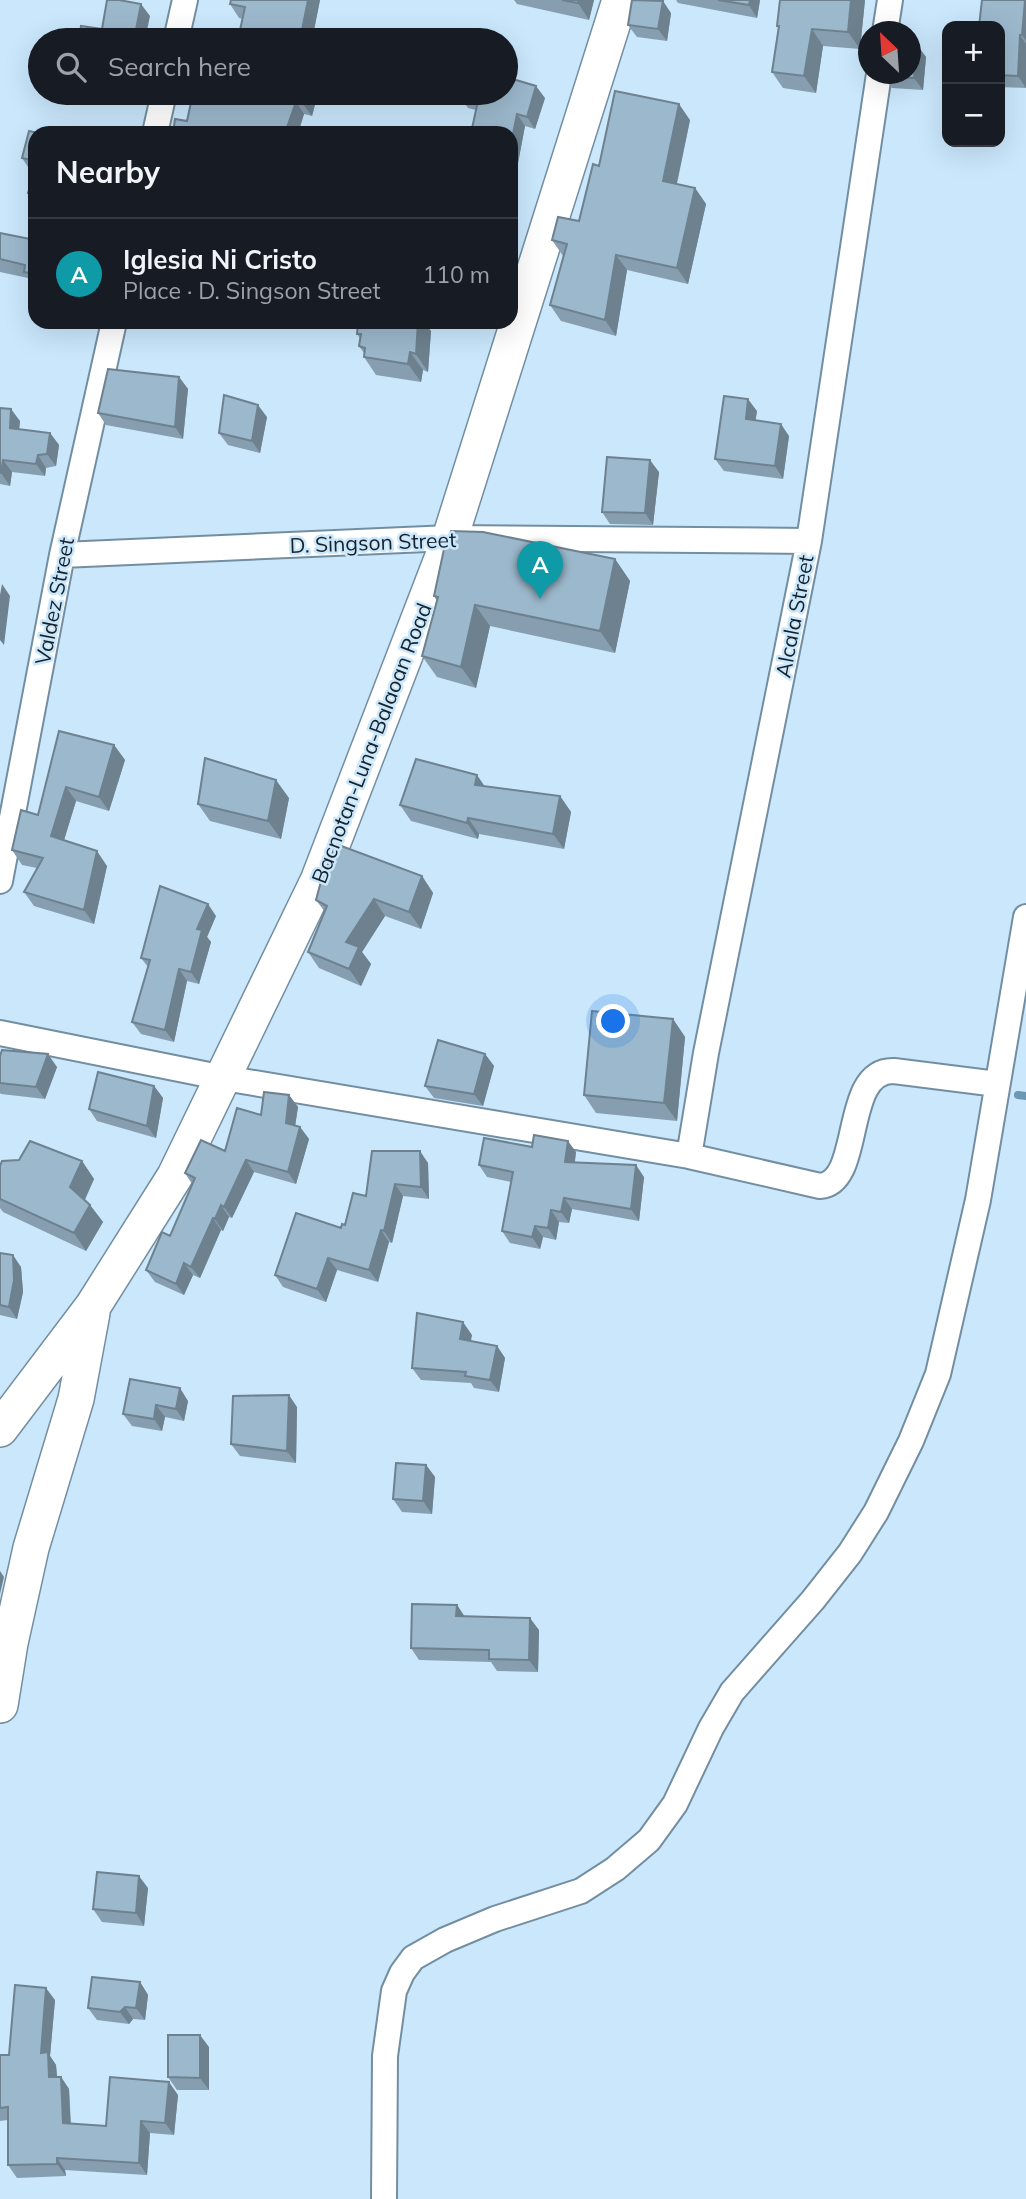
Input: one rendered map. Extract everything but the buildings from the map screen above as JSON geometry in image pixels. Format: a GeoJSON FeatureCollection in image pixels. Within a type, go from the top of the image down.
{"type":"FeatureCollection","features":[{"type":"Feature","properties":{"kind":"main road","name":"Bacnotan-Luna-Balaoan Road"},"geometry":{"type":"LineString","coordinates":[[518,323],[620,0]]}},
{"type":"Feature","properties":{"kind":"main road","name":"Bacnotan-Luna-Balaoan Road"},"geometry":{"type":"LineString","coordinates":[[0,1429],[93,1306],[175,1175],[318,881],[450,538],[516,329]]}},
{"type":"Feature","properties":{"kind":"main road"},"geometry":{"type":"LineString","coordinates":[[0,1705],[10,1643],[31,1548],[76,1399],[93,1306]]}},
{"type":"Feature","properties":{"kind":"street"},"geometry":{"type":"LineString","coordinates":[[179,28],[185,0]]}},
{"type":"Feature","properties":{"kind":"street"},"geometry":{"type":"LineString","coordinates":[[887,21],[890,0]]}},
{"type":"Feature","properties":{"kind":"street","name":"Alcala Street"},"geometry":{"type":"LineString","coordinates":[[690,1156],[706,1053],[809,541],[878,84]]}},
{"type":"Feature","properties":{"kind":"street"},"geometry":{"type":"LineString","coordinates":[[157,126],[161,105]]}},
{"type":"Feature","properties":{"kind":"street","name":"Valdez Street"},"geometry":{"type":"LineString","coordinates":[[0,881],[62,555],[112,329]]}},
{"type":"Feature","properties":{"kind":"street","name":"D. Singson Street"},"geometry":{"type":"LineString","coordinates":[[62,555],[450,538],[809,541]]}},
{"type":"Feature","properties":{"kind":"street"},"geometry":{"type":"LineString","coordinates":[[384,2199],[386,2056],[394,1991],[402,1973],[413,1958],[445,1940],[495,1919],[581,1891],[614,1869],[649,1840],[675,1804],[711,1728],[732,1692],[813,1600],[850,1553],[876,1512],[911,1441],[938,1374],[978,1200],[1026,917]]}},
{"type":"Feature","properties":{"kind":"street"},"geometry":{"type":"LineString","coordinates":[[0,1033],[224,1078],[690,1156],[825,1186],[836,1179],[841,1171],[866,1086],[877,1073],[884,1070],[997,1084]]}},
{"type":"Feature","properties":{"kind":"waterway"},"geometry":{"type":"LineString","coordinates":[[1018,1095],[1026,1096]]}},
{"type":"Feature","properties":{"kind":"place","name":"Iglesia Ni Cristo"},"geometry":{"type":"Point","coordinates":[540,599]}}]}
